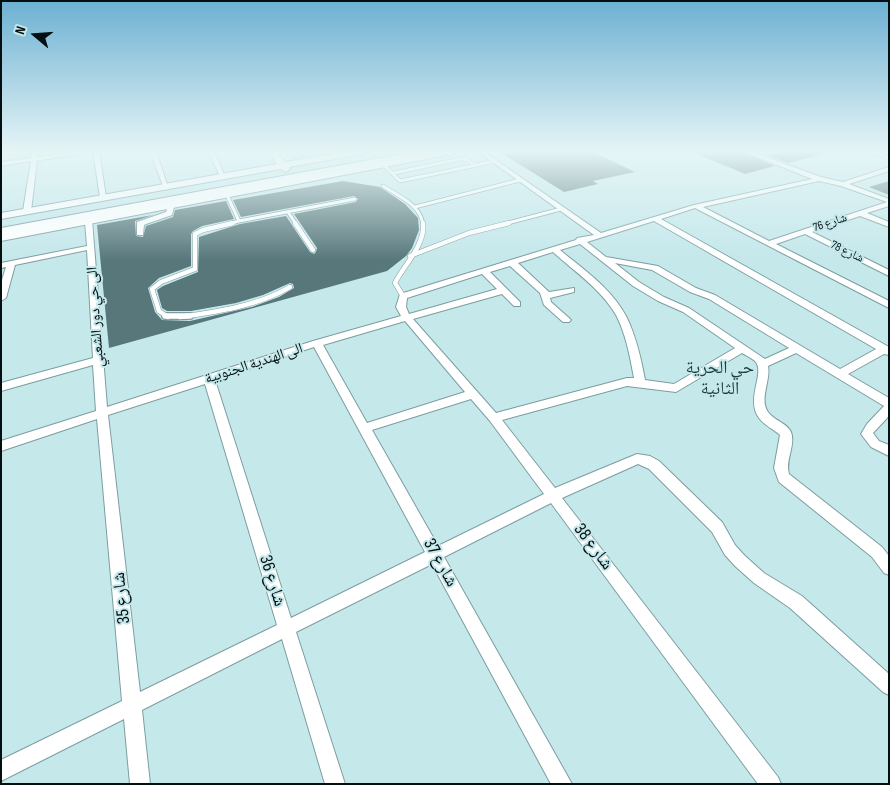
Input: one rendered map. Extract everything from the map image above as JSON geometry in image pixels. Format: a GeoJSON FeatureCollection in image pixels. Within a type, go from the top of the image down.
{"type":"FeatureCollection","features":[{"type":"Feature","properties":{"kind":"main road"},"geometry":{"type":"LineString","coordinates":[[1,223],[186,188]]}},
{"type":"Feature","properties":{"kind":"main road"},"geometry":{"type":"LineString","coordinates":[[1,232],[39,228],[250,188]]}},
{"type":"Feature","properties":{"kind":"street"},"geometry":{"type":"LineString","coordinates":[[27,211],[30,188]]}},
{"type":"Feature","properties":{"kind":"street"},"geometry":{"type":"LineString","coordinates":[[101,188],[103,198]]}},
{"type":"Feature","properties":{"kind":"street"},"geometry":{"type":"LineString","coordinates":[[1,216],[157,188]]}},
{"type":"Feature","properties":{"kind":"street"},"geometry":{"type":"LineString","coordinates":[[1,238],[39,228],[88,222],[169,204],[227,196],[268,188]]}},
{"type":"Feature","properties":{"kind":"street"},"geometry":{"type":"LineString","coordinates":[[531,188],[599,235]]}},
{"type":"Feature","properties":{"kind":"street"},"geometry":{"type":"LineString","coordinates":[[406,317],[401,307],[404,296],[485,272],[580,240],[696,206],[783,188]]}},
{"type":"Feature","properties":{"kind":"street"},"geometry":{"type":"LineString","coordinates":[[852,188],[889,202]]}},
{"type":"Feature","properties":{"kind":"street","name":"شارع 76"},"geometry":{"type":"LineString","coordinates":[[770,243],[860,214],[889,202]]}},
{"type":"Feature","properties":{"kind":"street"},"geometry":{"type":"LineString","coordinates":[[140,233],[140,224],[148,218],[169,213],[169,204]]}},
{"type":"Feature","properties":{"kind":"street"},"geometry":{"type":"LineString","coordinates":[[696,206],[889,305]]}},
{"type":"Feature","properties":{"kind":"street"},"geometry":{"type":"LineString","coordinates":[[860,214],[889,225]]}},
{"type":"Feature","properties":{"kind":"street"},"geometry":{"type":"LineString","coordinates":[[655,218],[886,350]]}},
{"type":"Feature","properties":{"kind":"street","name":"الى حي دور الشعبي"},"geometry":{"type":"LineString","coordinates":[[88,222],[102,412]]}},
{"type":"Feature","properties":{"kind":"street","name":"شارع 78"},"geometry":{"type":"LineString","coordinates":[[805,231],[889,273]]}},
{"type":"Feature","properties":{"kind":"street"},"geometry":{"type":"LineString","coordinates":[[580,240],[636,284],[661,299],[686,310],[763,364],[764,371],[757,400],[762,414],[786,433],[788,444],[780,467],[780,473],[877,552],[889,568]]}},
{"type":"Feature","properties":{"kind":"street"},"geometry":{"type":"LineString","coordinates":[[1,266],[91,247]]}},
{"type":"Feature","properties":{"kind":"street"},"geometry":{"type":"LineString","coordinates":[[554,249],[608,298],[617,309],[626,327],[640,381]]}},
{"type":"Feature","properties":{"kind":"street"},"geometry":{"type":"LineString","coordinates":[[604,259],[649,266],[661,270],[693,290],[712,297],[889,404]]}},
{"type":"Feature","properties":{"kind":"street"},"geometry":{"type":"LineString","coordinates":[[512,262],[545,296],[547,303],[566,320]]}},
{"type":"Feature","properties":{"kind":"street"},"geometry":{"type":"LineString","coordinates":[[878,267],[889,263]]}},
{"type":"Feature","properties":{"kind":"street"},"geometry":{"type":"LineString","coordinates":[[1,298],[12,264]]}},
{"type":"Feature","properties":{"kind":"street"},"geometry":{"type":"LineString","coordinates":[[485,272],[517,304]]}},
{"type":"Feature","properties":{"kind":"street"},"geometry":{"type":"LineString","coordinates":[[545,296],[571,290]]}},
{"type":"Feature","properties":{"kind":"street","name":"الى الهندية الجنوبية"},"geometry":{"type":"LineString","coordinates":[[1,446],[318,343],[502,291]]}},
{"type":"Feature","properties":{"kind":"street","name":"شارع 38"},"geometry":{"type":"LineString","coordinates":[[406,317],[494,418],[771,784]]}},
{"type":"Feature","properties":{"kind":"street","name":"شارع 37"},"geometry":{"type":"LineString","coordinates":[[318,343],[562,784]]}},
{"type":"Feature","properties":{"kind":"street"},"geometry":{"type":"LineString","coordinates":[[494,418],[627,382],[640,381],[668,388],[676,388],[742,348]]}},
{"type":"Feature","properties":{"kind":"street"},"geometry":{"type":"LineString","coordinates":[[763,364],[798,348]]}},
{"type":"Feature","properties":{"kind":"street"},"geometry":{"type":"LineString","coordinates":[[840,374],[886,350]]}},
{"type":"Feature","properties":{"kind":"street"},"geometry":{"type":"LineString","coordinates":[[1,387],[98,360]]}},
{"type":"Feature","properties":{"kind":"street","name":"شارع 36"},"geometry":{"type":"LineString","coordinates":[[209,379],[336,784]]}},
{"type":"Feature","properties":{"kind":"street"},"geometry":{"type":"LineString","coordinates":[[365,428],[473,394]]}},
{"type":"Feature","properties":{"kind":"street"},"geometry":{"type":"LineString","coordinates":[[889,408],[871,426],[867,434],[875,444],[889,451]]}},
{"type":"Feature","properties":{"kind":"street","name":"شارع 35"},"geometry":{"type":"LineString","coordinates":[[102,412],[140,784]]}},
{"type":"Feature","properties":{"kind":"street"},"geometry":{"type":"LineString","coordinates":[[1,771],[554,495],[637,459],[645,460],[654,465],[717,527],[730,550],[740,561],[759,578],[796,602],[889,686]]}},
{"type":"Feature","properties":{"kind":"lane"},"geometry":{"type":"LineString","coordinates":[[385,188],[415,207],[422,216],[424,229],[422,239],[399,273],[395,283],[404,296]]}},
{"type":"Feature","properties":{"kind":"lane"},"geometry":{"type":"LineString","coordinates":[[415,207],[490,188]]}},
{"type":"Feature","properties":{"kind":"lane"},"geometry":{"type":"LineString","coordinates":[[227,196],[239,221]]}},
{"type":"Feature","properties":{"kind":"lane"},"geometry":{"type":"LineString","coordinates":[[290,287],[284,292],[268,298],[180,317],[168,317],[159,312],[152,289],[162,282],[187,274],[195,269],[195,234],[203,230],[239,221],[355,199]]}},
{"type":"Feature","properties":{"kind":"lane"},"geometry":{"type":"LineString","coordinates":[[410,256],[469,233],[561,209]]}},
{"type":"Feature","properties":{"kind":"lane"},"geometry":{"type":"LineString","coordinates":[[288,212],[313,250]]}},
{"type":"Feature","properties":{"kind":"building"},"geometry":{"type":"Polygon","coordinates":[[[305,188],[381,188],[405,204],[418,218],[419,230],[412,248],[406,256],[387,271],[109,348],[97,225],[153,215],[135,221],[136,236],[143,237],[146,226],[173,217],[175,210],[226,201],[234,219],[202,226],[193,231],[191,234],[191,266],[159,278],[148,288],[155,312],[162,320],[190,321],[252,307],[279,297],[294,288],[293,284],[290,283],[263,295],[236,303],[191,311],[167,311],[162,308],[157,290],[198,272],[199,237],[240,224],[286,216],[310,252],[314,254],[317,248],[294,214],[356,202],[358,199],[354,196],[241,217],[233,200],[305,188]]]}},
{"type":"Feature","properties":{"kind":"building"},"geometry":{"type":"Polygon","coordinates":[[[557,188],[583,188],[564,192],[557,188]]]}},
{"type":"Feature","properties":{"kind":"building"},"geometry":{"type":"Polygon","coordinates":[[[871,188],[889,188],[889,195],[871,188]]]}},
{"type":"Feature","properties":{"kind":"district","name":"حي الحرية الثانية"},"geometry":{"type":"Point","coordinates":[720,378]}}]}
